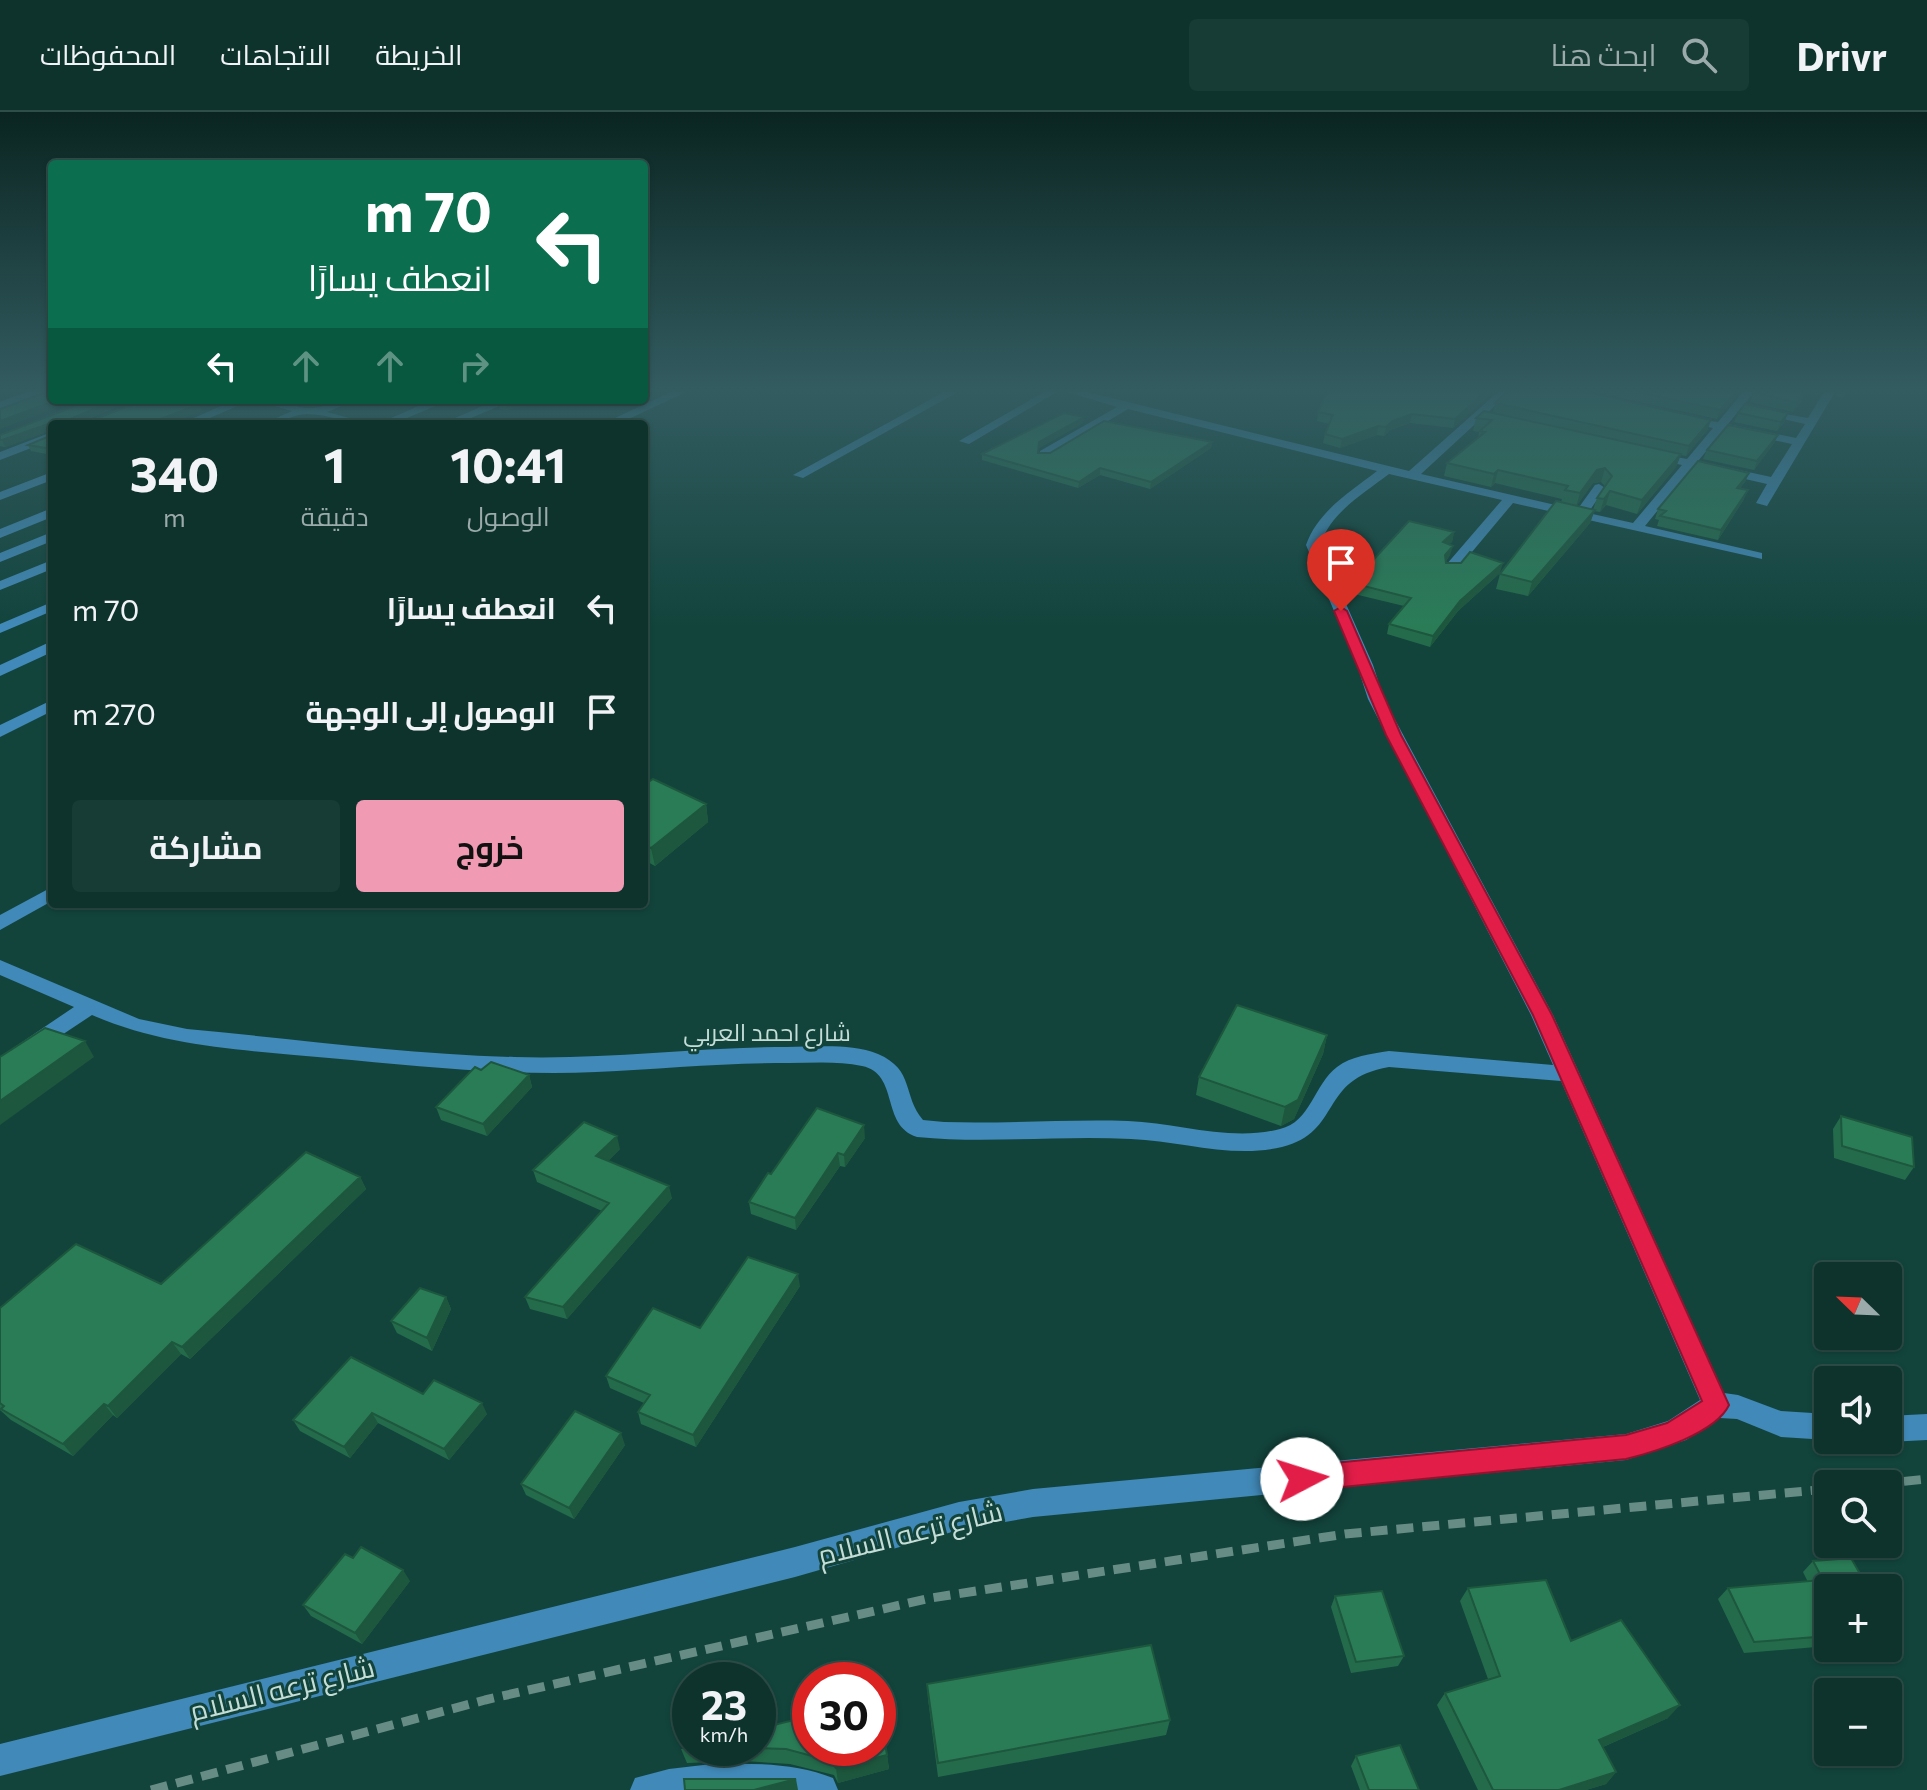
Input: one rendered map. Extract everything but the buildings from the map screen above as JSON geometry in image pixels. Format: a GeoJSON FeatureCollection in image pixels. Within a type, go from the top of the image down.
{"type":"FeatureCollection","features":[{"type":"Feature","properties":{"kind":"street"},"geometry":{"type":"LineString","coordinates":[[799,475],[808,470]]}},
{"type":"Feature","properties":{"kind":"street"},"geometry":{"type":"LineString","coordinates":[[1386,470],[1322,524],[1315,534],[1313,545],[1365,665],[1376,699],[1542,1015],[1716,1405],[1738,1407],[1781,1424],[1814,1426]]}},
{"type":"Feature","properties":{"kind":"street"},"geometry":{"type":"LineString","coordinates":[[1388,470],[1757,556]]}},
{"type":"Feature","properties":{"kind":"street"},"geometry":{"type":"LineString","coordinates":[[1412,475],[1417,470]]}},
{"type":"Feature","properties":{"kind":"street"},"geometry":{"type":"LineString","coordinates":[[1637,527],[1686,470]]}},
{"type":"Feature","properties":{"kind":"street"},"geometry":{"type":"LineString","coordinates":[[1724,470],[1775,482]]}},
{"type":"Feature","properties":{"kind":"street"},"geometry":{"type":"LineString","coordinates":[[1762,503],[1782,470]]}},
{"type":"Feature","properties":{"kind":"street"},"geometry":{"type":"LineString","coordinates":[[0,496],[48,478]]}},
{"type":"Feature","properties":{"kind":"street"},"geometry":{"type":"LineString","coordinates":[[1581,513],[1599,488]]}},
{"type":"Feature","properties":{"kind":"street"},"geometry":{"type":"LineString","coordinates":[[1451,568],[1511,497]]}},
{"type":"Feature","properties":{"kind":"street"},"geometry":{"type":"LineString","coordinates":[[0,534],[48,514]]}},
{"type":"Feature","properties":{"kind":"street"},"geometry":{"type":"LineString","coordinates":[[0,558],[48,538]]}},
{"type":"Feature","properties":{"kind":"street"},"geometry":{"type":"LineString","coordinates":[[0,586],[48,566]]}},
{"type":"Feature","properties":{"kind":"street"},"geometry":{"type":"LineString","coordinates":[[0,629],[48,608]]}},
{"type":"Feature","properties":{"kind":"street"},"geometry":{"type":"LineString","coordinates":[[0,671],[48,648]]}},
{"type":"Feature","properties":{"kind":"street"},"geometry":{"type":"LineString","coordinates":[[0,732],[48,707]]}},
{"type":"Feature","properties":{"kind":"street"},"geometry":{"type":"LineString","coordinates":[[0,924],[48,895]]}},
{"type":"Feature","properties":{"kind":"street","name":"شارع احمد العربي"},"geometry":{"type":"LineString","coordinates":[[0,967],[134,1025],[187,1037],[437,1060],[562,1065],[736,1055],[830,1055],[868,1059],[887,1068],[898,1083],[901,1109],[917,1128],[948,1132],[1119,1130],[1199,1138],[1284,1138],[1309,1125],[1340,1076],[1360,1064],[1389,1059],[1568,1074]]}},
{"type":"Feature","properties":{"kind":"street"},"geometry":{"type":"LineString","coordinates":[[0,1068],[89,1007]]}},
{"type":"Feature","properties":{"kind":"street","name":"شارع ترعه السلام"},"geometry":{"type":"LineString","coordinates":[[0,1760],[795,1562],[959,1516],[1033,1503],[1626,1447],[1653,1441],[1676,1431],[1716,1405]]}},
{"type":"Feature","properties":{"kind":"street"},"geometry":{"type":"LineString","coordinates":[[1902,1428],[1927,1427]]}},
{"type":"Feature","properties":{"kind":"street"},"geometry":{"type":"LineString","coordinates":[[647,1790],[720,1779],[787,1783],[821,1790]]}},
{"type":"Feature","properties":{"kind":"railway"},"geometry":{"type":"LineString","coordinates":[[1902,1482],[1927,1479]]}},
{"type":"Feature","properties":{"kind":"railway"},"geometry":{"type":"LineString","coordinates":[[151,1790],[485,1700],[931,1598],[1345,1534],[1814,1490]]}},
{"type":"Feature","properties":{"kind":"route"},"geometry":{"type":"LineString","coordinates":[[1302,1479],[1626,1447],[1653,1441],[1676,1431],[1716,1405],[1542,1015],[1376,699],[1341,611]]}}]}
